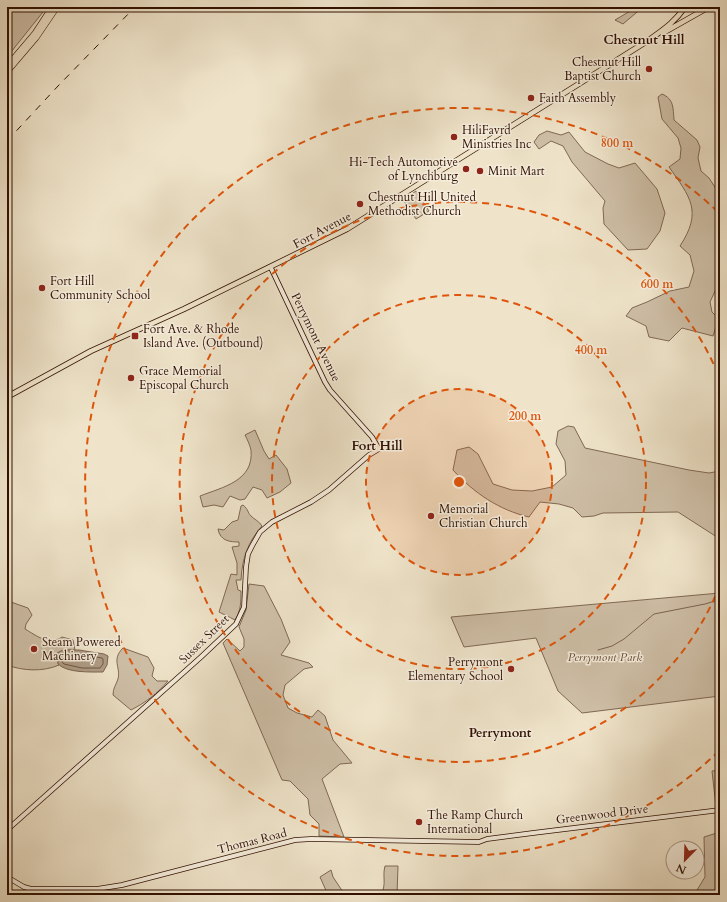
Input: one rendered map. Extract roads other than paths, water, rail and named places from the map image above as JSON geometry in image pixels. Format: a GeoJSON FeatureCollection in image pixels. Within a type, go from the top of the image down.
{"type":"FeatureCollection","features":[{"type":"Feature","properties":{"kind":"highway"},"geometry":{"type":"LineString","coordinates":[[7,66],[35,33],[52,7]]}},
{"type":"Feature","properties":{"kind":"highway"},"geometry":{"type":"LineString","coordinates":[[7,72],[36,38],[57,7]]}},
{"type":"Feature","properties":{"kind":"main road","name":"Fort Avenue"},"geometry":{"type":"LineString","coordinates":[[7,397],[91,351],[271,268],[346,229],[647,41],[669,26],[685,7]]}},
{"type":"Feature","properties":{"kind":"main road"},"geometry":{"type":"LineString","coordinates":[[690,7],[702,7]]}},
{"type":"Feature","properties":{"kind":"main road"},"geometry":{"type":"LineString","coordinates":[[647,41],[709,7]]}},
{"type":"Feature","properties":{"kind":"street","name":"Perrymont Avenue"},"geometry":{"type":"LineString","coordinates":[[271,268],[325,382],[330,390],[372,437],[378,449]]}},
{"type":"Feature","properties":{"kind":"street","name":"Sussex Street"},"geometry":{"type":"LineString","coordinates":[[7,830],[236,624],[244,607],[248,554],[260,532],[272,522],[311,502],[326,492],[378,449]]}},
{"type":"Feature","properties":{"kind":"street","name":"Greenwood Drive"},"geometry":{"type":"LineString","coordinates":[[487,839],[720,810]]}},
{"type":"Feature","properties":{"kind":"street","name":"Thomas Road"},"geometry":{"type":"LineString","coordinates":[[7,877],[24,887],[39,889],[97,889],[107,888],[295,840],[479,842],[487,839]]}},
{"type":"Feature","properties":{"kind":"water"},"geometry":{"type":"Polygon","coordinates":[[[63,650],[79,650],[104,654],[108,656],[107,665],[103,672],[67,669],[58,664],[57,653],[63,650]]]}},
{"type":"Feature","properties":{"kind":"waterway"},"geometry":{"type":"LineString","coordinates":[[598,650],[612,646],[624,639],[654,614],[720,601]]}},
{"type":"Feature","properties":{"kind":"railway"},"geometry":{"type":"LineString","coordinates":[[7,141],[135,7]]}},
{"type":"Feature","properties":{"kind":"place","name":"Chestnut Hill Baptist Church"},"geometry":{"type":"Point","coordinates":[649,69]}},
{"type":"Feature","properties":{"kind":"place","name":"Faith Assembly"},"geometry":{"type":"Point","coordinates":[531,98]}},
{"type":"Feature","properties":{"kind":"place","name":"HiliFavrd Ministries Inc"},"geometry":{"type":"Point","coordinates":[454,137]}},
{"type":"Feature","properties":{"kind":"place","name":"Hi-Tech Automotive of Lynchburg"},"geometry":{"type":"Point","coordinates":[466,169]}},
{"type":"Feature","properties":{"kind":"place","name":"Minit Mart"},"geometry":{"type":"Point","coordinates":[480,171]}},
{"type":"Feature","properties":{"kind":"place","name":"Chestnut Hill United Methodist Church"},"geometry":{"type":"Point","coordinates":[360,204]}},
{"type":"Feature","properties":{"kind":"place","name":"Fort Hill Community School"},"geometry":{"type":"Point","coordinates":[42,288]}},
{"type":"Feature","properties":{"kind":"place","name":"Fort Ave. & Rhode Island Ave. (Outbound)"},"geometry":{"type":"Point","coordinates":[135,336]}},
{"type":"Feature","properties":{"kind":"place","name":"Grace Memorial Episcopal Church"},"geometry":{"type":"Point","coordinates":[131,378]}},
{"type":"Feature","properties":{"kind":"place","name":"Memorial Christian Church"},"geometry":{"type":"Point","coordinates":[431,516]}},
{"type":"Feature","properties":{"kind":"place","name":"Steam Powered Machinery"},"geometry":{"type":"Point","coordinates":[34,649]}},
{"type":"Feature","properties":{"kind":"place","name":"Perrymont Elementary School"},"geometry":{"type":"Point","coordinates":[511,669]}},
{"type":"Feature","properties":{"kind":"place","name":"The Ramp Church International"},"geometry":{"type":"Point","coordinates":[419,822]}},
{"type":"Feature","properties":{"kind":"district","name":"Chestnut Hill"},"geometry":{"type":"Point","coordinates":[644,40]}},
{"type":"Feature","properties":{"kind":"district","name":"Fort Hill"},"geometry":{"type":"Point","coordinates":[377,446]}},
{"type":"Feature","properties":{"kind":"district","name":"Perrymont"},"geometry":{"type":"Point","coordinates":[500,733]}},
{"type":"Feature","properties":{"kind":"park label","name":"Perrymont Park"},"geometry":{"type":"Point","coordinates":[605,657]}}]}
